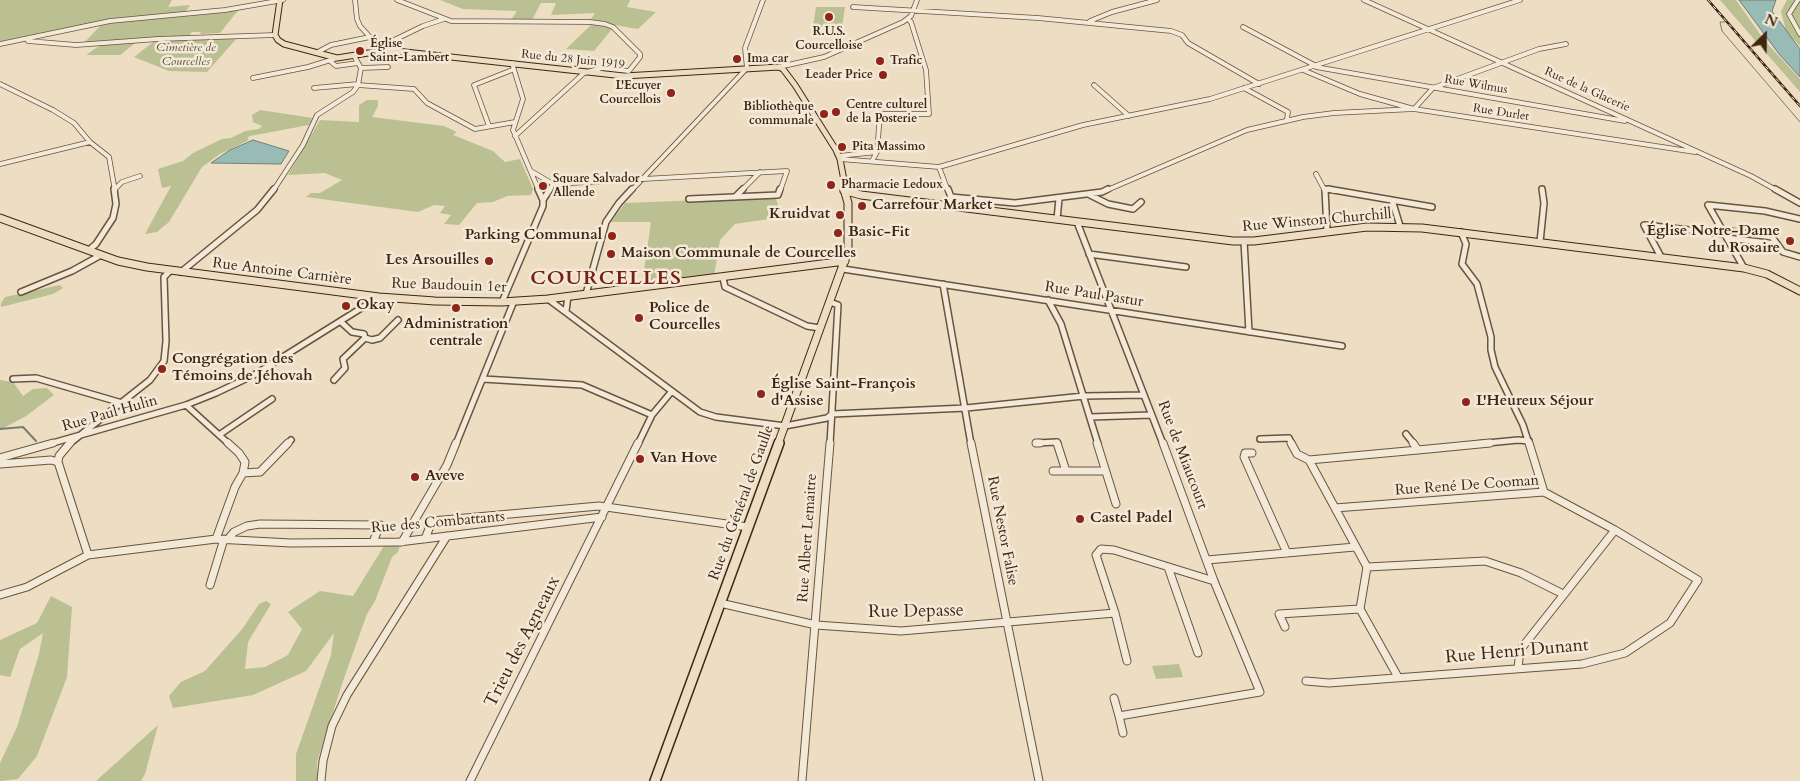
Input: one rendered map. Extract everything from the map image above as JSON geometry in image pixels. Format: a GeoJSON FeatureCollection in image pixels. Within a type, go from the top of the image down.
{"type":"FeatureCollection","features":[{"type":"Feature","properties":{"kind":"main road"},"geometry":{"type":"LineString","coordinates":[[281,0],[275,35],[278,40],[284,44],[337,58]]}},
{"type":"Feature","properties":{"kind":"main road","name":"Rue du 28 Juin 1919"},"geometry":{"type":"LineString","coordinates":[[337,58],[387,50],[640,76],[779,67]]}},
{"type":"Feature","properties":{"kind":"main road"},"geometry":{"type":"LineString","coordinates":[[779,67],[783,69],[795,86],[839,157]]}},
{"type":"Feature","properties":{"kind":"main road","name":"Rue du Général de Gaulle"},"geometry":{"type":"LineString","coordinates":[[654,781],[844,265],[848,250],[850,196],[843,191],[844,186],[839,157]]}},
{"type":"Feature","properties":{"kind":"main road","name":"Rue Winston Churchill"},"geometry":{"type":"LineString","coordinates":[[850,196],[861,195],[1244,241],[1327,231],[1400,226],[1461,232],[1744,268],[1767,274],[1800,291]]}},
{"type":"Feature","properties":{"kind":"main road","name":"Rue Antoine Carnière"},"geometry":{"type":"LineString","coordinates":[[0,218],[118,261],[170,271],[379,297]]}},
{"type":"Feature","properties":{"kind":"main road","name":"Rue Baudouin 1er"},"geometry":{"type":"LineString","coordinates":[[379,297],[435,301],[502,302],[548,299],[844,265]]}},
{"type":"Feature","properties":{"kind":"street"},"geometry":{"type":"LineString","coordinates":[[0,44],[110,22],[225,10],[281,0]]}},
{"type":"Feature","properties":{"kind":"street"},"geometry":{"type":"LineString","coordinates":[[355,0],[358,23],[370,37],[398,51]]}},
{"type":"Feature","properties":{"kind":"street"},"geometry":{"type":"LineString","coordinates":[[397,0],[444,19],[463,22],[590,22],[605,24],[613,27],[640,54],[629,71],[602,68],[587,72],[516,136]]}},
{"type":"Feature","properties":{"kind":"street"},"geometry":{"type":"LineString","coordinates":[[586,294],[606,222],[619,203],[747,68],[745,48],[763,0]]}},
{"type":"Feature","properties":{"kind":"street"},"geometry":{"type":"LineString","coordinates":[[779,67],[824,58],[908,18],[917,0]]}},
{"type":"Feature","properties":{"kind":"street"},"geometry":{"type":"LineString","coordinates":[[1086,22],[1112,12],[1157,0]]}},
{"type":"Feature","properties":{"kind":"street","name":"Rue de la Glacerie"},"geometry":{"type":"LineString","coordinates":[[1364,0],[1751,176],[1800,203]]}},
{"type":"Feature","properties":{"kind":"street"},"geometry":{"type":"LineString","coordinates":[[839,157],[939,168],[1025,141],[1210,99],[1520,0]]}},
{"type":"Feature","properties":{"kind":"street"},"geometry":{"type":"LineString","coordinates":[[1798,0],[1789,14],[1800,34]]}},
{"type":"Feature","properties":{"kind":"street"},"geometry":{"type":"LineString","coordinates":[[853,7],[1086,22],[1177,32],[1185,37],[1188,43],[1259,84]]}},
{"type":"Feature","properties":{"kind":"street"},"geometry":{"type":"LineString","coordinates":[[872,161],[877,152],[880,114],[929,114],[926,70],[912,22],[908,18]]}},
{"type":"Feature","properties":{"kind":"street"},"geometry":{"type":"LineString","coordinates":[[386,44],[423,26],[444,19]]}},
{"type":"Feature","properties":{"kind":"street"},"geometry":{"type":"LineString","coordinates":[[1243,27],[1315,66]]}},
{"type":"Feature","properties":{"kind":"street"},"geometry":{"type":"LineString","coordinates":[[21,40],[76,44],[158,38],[275,35]]}},
{"type":"Feature","properties":{"kind":"street"},"geometry":{"type":"LineString","coordinates":[[316,52],[331,45],[370,37]]}},
{"type":"Feature","properties":{"kind":"street"},"geometry":{"type":"LineString","coordinates":[[951,197],[1015,203],[1090,195],[1117,187],[1231,136],[1287,119],[1334,113],[1414,109],[1433,88],[1539,49],[1566,44]]}},
{"type":"Feature","properties":{"kind":"street"},"geometry":{"type":"LineString","coordinates":[[181,272],[257,210],[272,193],[304,145],[317,115],[347,96],[358,84],[361,66],[354,56]]}},
{"type":"Feature","properties":{"kind":"street"},"geometry":{"type":"LineString","coordinates":[[253,78],[337,58]]}},
{"type":"Feature","properties":{"kind":"street"},"geometry":{"type":"LineString","coordinates":[[330,61],[336,66],[388,67]]}},
{"type":"Feature","properties":{"kind":"street"},"geometry":{"type":"LineString","coordinates":[[361,66],[376,62]]}},
{"type":"Feature","properties":{"kind":"street"},"geometry":{"type":"LineString","coordinates":[[512,63],[512,70],[523,99],[514,130],[543,200]]}},
{"type":"Feature","properties":{"kind":"street","name":"Rue Wilmus"},"geometry":{"type":"LineString","coordinates":[[1315,66],[1634,122]]}},
{"type":"Feature","properties":{"kind":"street"},"geometry":{"type":"LineString","coordinates":[[489,126],[474,84],[512,70]]}},
{"type":"Feature","properties":{"kind":"street","name":"Rue Durlet"},"geometry":{"type":"LineString","coordinates":[[1303,70],[1360,94],[1414,109],[1702,154]]}},
{"type":"Feature","properties":{"kind":"street"},"geometry":{"type":"LineString","coordinates":[[0,84],[53,110],[74,123],[90,142],[109,157],[116,204],[113,218],[96,244],[89,250]]}},
{"type":"Feature","properties":{"kind":"street"},"geometry":{"type":"LineString","coordinates":[[314,88],[358,84],[414,89],[427,103],[474,129],[515,122]]}},
{"type":"Feature","properties":{"kind":"street"},"geometry":{"type":"LineString","coordinates":[[1094,84],[1129,116]]}},
{"type":"Feature","properties":{"kind":"street"},"geometry":{"type":"LineString","coordinates":[[1244,88],[1288,112],[1303,117]]}},
{"type":"Feature","properties":{"kind":"street"},"geometry":{"type":"LineString","coordinates":[[1287,119],[1288,112]]}},
{"type":"Feature","properties":{"kind":"street"},"geometry":{"type":"LineString","coordinates":[[0,164],[90,142]]}},
{"type":"Feature","properties":{"kind":"street"},"geometry":{"type":"LineString","coordinates":[[839,157],[877,152]]}},
{"type":"Feature","properties":{"kind":"street"},"geometry":{"type":"LineString","coordinates":[[939,168],[951,197],[947,206]]}},
{"type":"Feature","properties":{"kind":"street"},"geometry":{"type":"LineString","coordinates":[[530,171],[553,184],[787,171],[786,179],[778,195],[689,199]]}},
{"type":"Feature","properties":{"kind":"street"},"geometry":{"type":"LineString","coordinates":[[735,197],[760,172]]}},
{"type":"Feature","properties":{"kind":"street"},"geometry":{"type":"LineString","coordinates":[[1316,174],[1325,189],[1327,231]]}},
{"type":"Feature","properties":{"kind":"street"},"geometry":{"type":"LineString","coordinates":[[114,190],[122,182],[140,176]]}},
{"type":"Feature","properties":{"kind":"street"},"geometry":{"type":"LineString","coordinates":[[502,302],[539,216],[543,200],[553,184]]}},
{"type":"Feature","properties":{"kind":"street"},"geometry":{"type":"LineString","coordinates":[[1540,242],[1544,203],[1542,188]]}},
{"type":"Feature","properties":{"kind":"street"},"geometry":{"type":"LineString","coordinates":[[1325,189],[1432,207]]}},
{"type":"Feature","properties":{"kind":"street"},"geometry":{"type":"LineString","coordinates":[[1090,195],[1108,204],[1133,209],[1142,202]]}},
{"type":"Feature","properties":{"kind":"street"},"geometry":{"type":"LineString","coordinates":[[1056,219],[1059,199]]}},
{"type":"Feature","properties":{"kind":"street"},"geometry":{"type":"LineString","coordinates":[[1392,200],[1400,226]]}},
{"type":"Feature","properties":{"kind":"street"},"geometry":{"type":"LineString","coordinates":[[1744,268],[1708,205],[1765,211],[1800,219]]}},
{"type":"Feature","properties":{"kind":"street","name":"Rue de Miaucourt"},"geometry":{"type":"LineString","coordinates":[[1077,222],[1214,581],[1260,692],[1119,716]]}},
{"type":"Feature","properties":{"kind":"street"},"geometry":{"type":"LineString","coordinates":[[1661,257],[1644,224],[1725,234],[1778,244]]}},
{"type":"Feature","properties":{"kind":"street"},"geometry":{"type":"LineString","coordinates":[[1461,232],[1466,244],[1462,264],[1477,284],[1492,337],[1490,350],[1495,367],[1529,441],[1544,492]]}},
{"type":"Feature","properties":{"kind":"street"},"geometry":{"type":"LineString","coordinates":[[1725,234],[1772,236],[1783,252],[1800,257]]}},
{"type":"Feature","properties":{"kind":"street"},"geometry":{"type":"LineString","coordinates":[[1244,241],[1249,332]]}},
{"type":"Feature","properties":{"kind":"street"},"geometry":{"type":"LineString","coordinates":[[1089,254],[1186,267]]}},
{"type":"Feature","properties":{"kind":"street"},"geometry":{"type":"LineString","coordinates":[[21,292],[72,271],[101,255]]}},
{"type":"Feature","properties":{"kind":"street","name":"Rue Paul Pastur"},"geometry":{"type":"LineString","coordinates":[[844,265],[943,284],[1342,346]]}},
{"type":"Feature","properties":{"kind":"street"},"geometry":{"type":"LineString","coordinates":[[88,555],[58,462],[59,456],[64,448],[150,380],[164,361],[166,340],[164,277],[170,271]]}},
{"type":"Feature","properties":{"kind":"street"},"geometry":{"type":"LineString","coordinates":[[723,278],[725,287],[807,326],[820,328]]}},
{"type":"Feature","properties":{"kind":"street","name":"Rue Nestor Falise"},"geometry":{"type":"LineString","coordinates":[[943,284],[974,462],[1039,781]]}},
{"type":"Feature","properties":{"kind":"street"},"geometry":{"type":"LineString","coordinates":[[566,311],[568,296]]}},
{"type":"Feature","properties":{"kind":"street","name":"Rue Paul Hulin"},"geometry":{"type":"LineString","coordinates":[[0,458],[186,405],[216,393],[254,375],[379,297]]}},
{"type":"Feature","properties":{"kind":"street"},"geometry":{"type":"LineString","coordinates":[[548,299],[700,412],[716,418],[785,426],[827,418],[832,414],[966,408],[1084,396],[1144,395]]}},
{"type":"Feature","properties":{"kind":"street"},"geometry":{"type":"LineString","coordinates":[[1048,300],[1062,324],[1116,504]]}},
{"type":"Feature","properties":{"kind":"street"},"geometry":{"type":"LineString","coordinates":[[402,542],[444,473],[514,301]]}},
{"type":"Feature","properties":{"kind":"street","name":"Rue Albert Lemaitre"},"geometry":{"type":"LineString","coordinates":[[802,781],[832,414],[838,305],[830,302]]}},
{"type":"Feature","properties":{"kind":"street"},"geometry":{"type":"LineString","coordinates":[[334,380],[345,368],[343,359],[365,338],[380,338],[398,320]]}},
{"type":"Feature","properties":{"kind":"street"},"geometry":{"type":"LineString","coordinates":[[340,322],[352,332],[364,334],[365,338]]}},
{"type":"Feature","properties":{"kind":"street"},"geometry":{"type":"LineString","coordinates":[[13,379],[26,376],[36,378],[122,402]]}},
{"type":"Feature","properties":{"kind":"street"},"geometry":{"type":"LineString","coordinates":[[483,379],[582,385],[652,415]]}},
{"type":"Feature","properties":{"kind":"street","name":"Trieu des Agneaux"},"geometry":{"type":"LineString","coordinates":[[470,781],[652,415],[672,391]]}},
{"type":"Feature","properties":{"kind":"street"},"geometry":{"type":"LineString","coordinates":[[219,435],[272,399]]}},
{"type":"Feature","properties":{"kind":"street"},"geometry":{"type":"LineString","coordinates":[[0,595],[27,587],[88,555],[216,539],[235,487],[243,473],[244,462],[239,453],[186,405]]}},
{"type":"Feature","properties":{"kind":"street"},"geometry":{"type":"LineString","coordinates":[[1090,417],[1151,415]]}},
{"type":"Feature","properties":{"kind":"street"},"geometry":{"type":"LineString","coordinates":[[1406,434],[1418,450]]}},
{"type":"Feature","properties":{"kind":"street"},"geometry":{"type":"LineString","coordinates":[[1260,439],[1289,438],[1297,454],[1309,460],[1518,440],[1529,441]]}},
{"type":"Feature","properties":{"kind":"street"},"geometry":{"type":"LineString","coordinates":[[243,473],[260,472],[290,440]]}},
{"type":"Feature","properties":{"kind":"street"},"geometry":{"type":"LineString","coordinates":[[1036,443],[1057,442],[1066,471]]}},
{"type":"Feature","properties":{"kind":"street"},"geometry":{"type":"LineString","coordinates":[[1252,453],[1244,454],[1244,457],[1287,553]]}},
{"type":"Feature","properties":{"kind":"street"},"geometry":{"type":"LineString","coordinates":[[0,464],[51,460],[58,462]]}},
{"type":"Feature","properties":{"kind":"street"},"geometry":{"type":"LineString","coordinates":[[1309,460],[1367,567],[1360,608],[1398,677]]}},
{"type":"Feature","properties":{"kind":"street"},"geometry":{"type":"LineString","coordinates":[[1053,471],[1105,471]]}},
{"type":"Feature","properties":{"kind":"street","name":"Rue René De Cooman"},"geometry":{"type":"LineString","coordinates":[[1335,508],[1544,492],[1615,530],[1698,580]]}},
{"type":"Feature","properties":{"kind":"street"},"geometry":{"type":"LineString","coordinates":[[425,539],[432,521],[599,506],[748,527]]}},
{"type":"Feature","properties":{"kind":"street","name":"Rue des Combattants"},"geometry":{"type":"LineString","coordinates":[[216,539],[291,543],[402,542],[602,517]]}},
{"type":"Feature","properties":{"kind":"street"},"geometry":{"type":"LineString","coordinates":[[210,585],[226,539],[234,532],[247,526],[260,524],[380,526],[373,542]]}},
{"type":"Feature","properties":{"kind":"street"},"geometry":{"type":"LineString","coordinates":[[1518,668],[1520,650],[1615,530]]}},
{"type":"Feature","properties":{"kind":"street"},"geometry":{"type":"LineString","coordinates":[[321,781],[323,761],[332,726],[348,695],[447,536]]}},
{"type":"Feature","properties":{"kind":"street"},"geometry":{"type":"LineString","coordinates":[[1207,560],[1355,547]]}},
{"type":"Feature","properties":{"kind":"street"},"geometry":{"type":"LineString","coordinates":[[1127,661],[1115,613],[1096,555],[1101,549],[1114,550],[1214,581]]}},
{"type":"Feature","properties":{"kind":"street"},"geometry":{"type":"LineString","coordinates":[[1367,567],[1485,561],[1521,573],[1563,594]]}},
{"type":"Feature","properties":{"kind":"street"},"geometry":{"type":"LineString","coordinates":[[1168,567],[1188,631],[1198,653]]}},
{"type":"Feature","properties":{"kind":"street","name":"Rue Henri Dunant"},"geometry":{"type":"LineString","coordinates":[[1306,681],[1329,683],[1582,664],[1626,653],[1670,623],[1698,580]]}},
{"type":"Feature","properties":{"kind":"street","name":"Rue Depasse"},"geometry":{"type":"LineString","coordinates":[[720,602],[816,625],[901,630],[1115,613]]}},
{"type":"Feature","properties":{"kind":"street"},"geometry":{"type":"LineString","coordinates":[[1285,627],[1280,614],[1360,608]]}},
{"type":"Feature","properties":{"kind":"street"},"geometry":{"type":"LineString","coordinates":[[1114,698],[1123,734]]}},
{"type":"Feature","properties":{"kind":"green space","name":"Cimetière de Courcelles"},"geometry":{"type":"Polygon","coordinates":[[[0,0],[172,0],[168,7],[190,5],[184,14],[240,8],[220,33],[200,34],[201,32],[192,32],[188,37],[238,37],[207,72],[169,71],[134,57],[157,39],[139,40],[120,55],[86,55],[102,44],[83,44],[102,24],[0,44],[0,0]]]}},
{"type":"Feature","properties":{"kind":"green space"},"geometry":{"type":"Polygon","coordinates":[[[440,0],[630,0],[627,7],[656,12],[638,29],[590,21],[595,13],[551,15],[556,3],[541,3],[532,20],[511,20],[517,11],[463,9],[440,0]]]}},
{"type":"Feature","properties":{"kind":"green space"},"geometry":{"type":"Polygon","coordinates":[[[1720,0],[1736,0],[1764,40],[1800,79],[1800,92],[1720,0]]]}},
{"type":"Feature","properties":{"kind":"green space"},"geometry":{"type":"Polygon","coordinates":[[[1787,0],[1800,0],[1800,46],[1786,31],[1781,11],[1787,0]]]}},
{"type":"Feature","properties":{"kind":"green space","name":"R.U.S. Courcelloise"},"geometry":{"type":"Polygon","coordinates":[[[816,7],[845,7],[842,27],[813,27],[816,7]]]}},
{"type":"Feature","properties":{"kind":"green space"},"geometry":{"type":"Polygon","coordinates":[[[593,23],[612,29],[594,51],[566,49],[593,23]]]}},
{"type":"Feature","properties":{"kind":"green space"},"geometry":{"type":"Polygon","coordinates":[[[367,100],[378,100],[378,106],[372,117],[444,126],[457,132],[453,135],[493,151],[505,162],[520,159],[533,189],[531,195],[507,196],[493,202],[477,203],[459,225],[444,224],[451,215],[440,213],[445,206],[434,205],[418,212],[306,197],[311,193],[320,193],[342,180],[325,173],[288,175],[320,120],[359,122],[359,105],[367,100]]]}},
{"type":"Feature","properties":{"kind":"green space"},"geometry":{"type":"Polygon","coordinates":[[[260,110],[313,118],[309,125],[250,136],[247,138],[249,140],[220,154],[202,167],[169,222],[157,232],[145,234],[171,186],[162,188],[158,169],[183,161],[193,153],[222,139],[231,138],[245,131],[259,129],[262,126],[253,122],[252,115],[260,110]]]}},
{"type":"Feature","properties":{"kind":"green space"},"geometry":{"type":"Polygon","coordinates":[[[775,197],[783,217],[735,224],[720,240],[714,276],[642,284],[651,222],[611,222],[625,203],[775,197]]]}},
{"type":"Feature","properties":{"kind":"green space"},"geometry":{"type":"Polygon","coordinates":[[[60,285],[63,288],[53,294],[1,307],[5,297],[60,285]]]}},
{"type":"Feature","properties":{"kind":"green space"},"geometry":{"type":"Polygon","coordinates":[[[0,380],[13,382],[23,396],[33,389],[47,388],[54,395],[26,416],[0,430],[0,380]]]}},
{"type":"Feature","properties":{"kind":"green space"},"geometry":{"type":"Polygon","coordinates":[[[400,545],[398,552],[392,557],[375,601],[367,614],[343,681],[317,762],[317,781],[296,781],[296,754],[331,655],[334,633],[306,671],[253,695],[173,708],[169,696],[181,682],[205,671],[243,628],[259,604],[266,601],[271,604],[248,642],[245,669],[265,667],[288,655],[302,629],[288,612],[320,591],[353,596],[384,546],[400,545]]]}},
{"type":"Feature","properties":{"kind":"green space"},"geometry":{"type":"Polygon","coordinates":[[[51,596],[72,607],[67,677],[37,756],[18,779],[0,781],[0,763],[17,727],[39,654],[43,633],[20,649],[10,677],[0,675],[0,640],[37,623],[51,596]]]}},
{"type":"Feature","properties":{"kind":"green space"},"geometry":{"type":"Polygon","coordinates":[[[1179,664],[1183,677],[1156,679],[1152,666],[1179,664]]]}},
{"type":"Feature","properties":{"kind":"green space"},"geometry":{"type":"Polygon","coordinates":[[[158,725],[145,774],[141,781],[96,781],[158,725]]]}},
{"type":"Feature","properties":{"kind":"water"},"geometry":{"type":"Polygon","coordinates":[[[1739,0],[1776,0],[1772,11],[1800,49],[1800,77],[1779,54],[1739,0]]]}},
{"type":"Feature","properties":{"kind":"water"},"geometry":{"type":"Polygon","coordinates":[[[253,140],[289,151],[281,164],[211,163],[230,150],[253,140]]]}},
{"type":"Feature","properties":{"kind":"waterway"},"geometry":{"type":"LineString","coordinates":[[1725,22],[1720,22],[1722,31],[1800,122]]}},
{"type":"Feature","properties":{"kind":"waterway"},"geometry":{"type":"LineString","coordinates":[[0,429],[23,427],[36,441]]}},
{"type":"Feature","properties":{"kind":"railway"},"geometry":{"type":"LineString","coordinates":[[1708,0],[1800,106]]}},
{"type":"Feature","properties":{"kind":"place","name":"R.U.S. Courcelloise"},"geometry":{"type":"Point","coordinates":[829,17]}},
{"type":"Feature","properties":{"kind":"place","name":"Église Saint-Lambert"},"geometry":{"type":"Point","coordinates":[360,51]}},
{"type":"Feature","properties":{"kind":"place","name":"Ima car"},"geometry":{"type":"Point","coordinates":[737,59]}},
{"type":"Feature","properties":{"kind":"place","name":"Trafic"},"geometry":{"type":"Point","coordinates":[880,61]}},
{"type":"Feature","properties":{"kind":"place","name":"Leader Price"},"geometry":{"type":"Point","coordinates":[883,75]}},
{"type":"Feature","properties":{"kind":"place","name":"L'Ecuyer Courcellois"},"geometry":{"type":"Point","coordinates":[671,93]}},
{"type":"Feature","properties":{"kind":"place","name":"Centre culturel de la Posterie"},"geometry":{"type":"Point","coordinates":[836,112]}},
{"type":"Feature","properties":{"kind":"place","name":"Bibliothèque communale"},"geometry":{"type":"Point","coordinates":[824,114]}},
{"type":"Feature","properties":{"kind":"place","name":"Pita Massimo"},"geometry":{"type":"Point","coordinates":[842,147]}},
{"type":"Feature","properties":{"kind":"place","name":"Pharmacie Ledoux"},"geometry":{"type":"Point","coordinates":[831,185]}},
{"type":"Feature","properties":{"kind":"place","name":"Square Salvador Allende"},"geometry":{"type":"Point","coordinates":[543,186]}},
{"type":"Feature","properties":{"kind":"place","name":"Carrefour Market"},"geometry":{"type":"Point","coordinates":[862,206]}},
{"type":"Feature","properties":{"kind":"place","name":"Kruidvat"},"geometry":{"type":"Point","coordinates":[840,215]}},
{"type":"Feature","properties":{"kind":"place","name":"Basic-Fit"},"geometry":{"type":"Point","coordinates":[838,233]}},
{"type":"Feature","properties":{"kind":"place","name":"Parking Communal"},"geometry":{"type":"Point","coordinates":[612,236]}},
{"type":"Feature","properties":{"kind":"place","name":"Église Notre-Dame du Rosaire"},"geometry":{"type":"Point","coordinates":[1790,241]}},
{"type":"Feature","properties":{"kind":"place","name":"Maison Communale de Courcelles"},"geometry":{"type":"Point","coordinates":[611,254]}},
{"type":"Feature","properties":{"kind":"place","name":"Les Arsouilles"},"geometry":{"type":"Point","coordinates":[489,261]}},
{"type":"Feature","properties":{"kind":"place","name":"Okay"},"geometry":{"type":"Point","coordinates":[346,306]}},
{"type":"Feature","properties":{"kind":"place","name":"Administration centrale"},"geometry":{"type":"Point","coordinates":[456,308]}},
{"type":"Feature","properties":{"kind":"place","name":"Police de Courcelles"},"geometry":{"type":"Point","coordinates":[639,318]}},
{"type":"Feature","properties":{"kind":"place","name":"Congrégation des Témoins de Jéhovah"},"geometry":{"type":"Point","coordinates":[162,369]}},
{"type":"Feature","properties":{"kind":"place","name":"Église Saint-François d'Assise"},"geometry":{"type":"Point","coordinates":[761,394]}},
{"type":"Feature","properties":{"kind":"place","name":"L'Heureux Séjour"},"geometry":{"type":"Point","coordinates":[1466,402]}},
{"type":"Feature","properties":{"kind":"place","name":"Van Hove"},"geometry":{"type":"Point","coordinates":[640,459]}},
{"type":"Feature","properties":{"kind":"place","name":"Aveve"},"geometry":{"type":"Point","coordinates":[415,477]}},
{"type":"Feature","properties":{"kind":"place","name":"Castel Padel"},"geometry":{"type":"Point","coordinates":[1080,519]}},
{"type":"Feature","properties":{"kind":"district","name":"COURCELLES"},"geometry":{"type":"Point","coordinates":[606,279]}}]}
